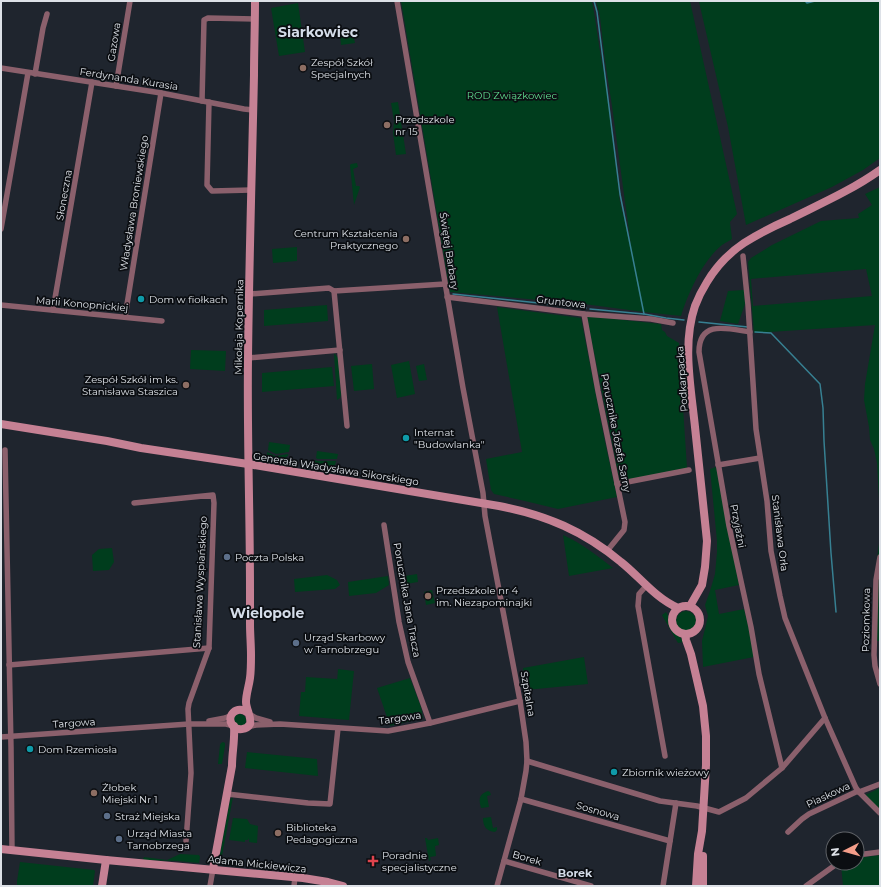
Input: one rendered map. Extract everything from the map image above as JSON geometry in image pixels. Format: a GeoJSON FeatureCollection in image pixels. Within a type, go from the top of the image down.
{"type":"FeatureCollection","features":[{"type":"Feature","properties":{"kind":"street","name":"Gazowa"},"geometry":{"type":"LineString","coordinates":[[116,86],[130,1]]}},
{"type":"Feature","properties":{"kind":"street","name":"Mikołaja Kopernika"},"geometry":{"type":"LineString","coordinates":[[248,464],[248,358],[255,1]]}},
{"type":"Feature","properties":{"kind":"street","name":"Świętej Barbary"},"geometry":{"type":"LineString","coordinates":[[397,1],[484,504]]}},
{"type":"Feature","properties":{"kind":"street"},"geometry":{"type":"LineString","coordinates":[[35,74],[47,14]]}},
{"type":"Feature","properties":{"kind":"street"},"geometry":{"type":"LineString","coordinates":[[202,101],[204,20],[208,18],[255,19]]}},
{"type":"Feature","properties":{"kind":"street","name":"Ferdynanda Kurasia"},"geometry":{"type":"LineString","coordinates":[[1,68],[161,93],[253,110]]}},
{"type":"Feature","properties":{"kind":"street"},"geometry":{"type":"LineString","coordinates":[[1,229],[28,73]]}},
{"type":"Feature","properties":{"kind":"street","name":"Słoneczna"},"geometry":{"type":"LineString","coordinates":[[53,310],[92,82]]}},
{"type":"Feature","properties":{"kind":"street","name":"Władysława Broniewskiego"},"geometry":{"type":"LineString","coordinates":[[125,317],[161,93]]}},
{"type":"Feature","properties":{"kind":"street"},"geometry":{"type":"LineString","coordinates":[[209,102],[207,185],[212,192],[252,190]]}},
{"type":"Feature","properties":{"kind":"street","name":"Podkarpacka"},"geometry":{"type":"LineString","coordinates":[[692,608],[700,595],[699,590],[703,580],[707,541],[689,362],[690,327],[695,306],[702,290],[714,272],[726,258],[740,246],[776,225],[850,189],[880,170]]}},
{"type":"Feature","properties":{"kind":"street","name":"Stanisława Orła"},"geometry":{"type":"LineString","coordinates":[[743,256],[750,332],[756,429],[767,501],[771,551],[785,618],[825,718],[858,792],[880,813]]}},
{"type":"Feature","properties":{"kind":"street"},"geometry":{"type":"LineString","coordinates":[[250,294],[330,288],[334,291],[445,284]]}},
{"type":"Feature","properties":{"kind":"street"},"geometry":{"type":"LineString","coordinates":[[334,291],[347,426]]}},
{"type":"Feature","properties":{"kind":"street","name":"Gruntowa"},"geometry":{"type":"LineString","coordinates":[[447,297],[584,314],[639,318],[673,323]]}},
{"type":"Feature","properties":{"kind":"street","name":"Marii Konopnickiej"},"geometry":{"type":"LineString","coordinates":[[1,305],[162,321]]}},
{"type":"Feature","properties":{"kind":"street","name":"Porucznika Józefa Sarny"},"geometry":{"type":"LineString","coordinates":[[584,314],[625,522],[624,530],[607,551]]}},
{"type":"Feature","properties":{"kind":"street","name":"Przyjaźni"},"geometry":{"type":"LineString","coordinates":[[750,332],[721,328],[713,329],[703,335],[700,342],[699,352],[729,526],[751,627],[759,674],[782,768]]}},
{"type":"Feature","properties":{"kind":"street"},"geometry":{"type":"LineString","coordinates":[[248,358],[340,350]]}},
{"type":"Feature","properties":{"kind":"street","name":"Generała Władysława Sikorskiego"},"geometry":{"type":"LineString","coordinates":[[1,424],[519,510],[555,521],[580,534],[607,551],[635,574],[646,586],[666,602],[678,608]]}},
{"type":"Feature","properties":{"kind":"street"},"geometry":{"type":"LineString","coordinates":[[5,450],[13,838],[12,850]]}},
{"type":"Feature","properties":{"kind":"street"},"geometry":{"type":"LineString","coordinates":[[718,465],[760,458]]}},
{"type":"Feature","properties":{"kind":"street"},"geometry":{"type":"LineString","coordinates":[[210,886],[232,766],[240,736],[250,721],[246,707],[250,677],[251,653],[248,464]]}},
{"type":"Feature","properties":{"kind":"street"},"geometry":{"type":"LineString","coordinates":[[617,484],[689,470]]}},
{"type":"Feature","properties":{"kind":"street","name":"Stanisława Wyspiańskiego"},"geometry":{"type":"LineString","coordinates":[[134,502],[213,496],[209,648],[189,703],[188,716],[191,773],[186,840]]}},
{"type":"Feature","properties":{"kind":"street","name":"Szpitalna"},"geometry":{"type":"LineString","coordinates":[[484,504],[520,701],[526,742],[527,761],[521,799],[497,886]]}},
{"type":"Feature","properties":{"kind":"street","name":"Porucznika Jana Tracza"},"geometry":{"type":"LineString","coordinates":[[384,525],[399,622],[408,662],[430,723]]}},
{"type":"Feature","properties":{"kind":"street","name":"Poziomkowa"},"geometry":{"type":"LineString","coordinates":[[880,557],[876,580],[874,655],[875,666],[880,684]]}},
{"type":"Feature","properties":{"kind":"street"},"geometry":{"type":"LineString","coordinates":[[646,586],[639,594],[638,606],[665,756]]}},
{"type":"Feature","properties":{"kind":"street","name":"Generała Władysława Sikorskiego"},"geometry":{"type":"LineString","coordinates":[[646,586],[651,594],[672,617]]}},
{"type":"Feature","properties":{"kind":"street"},"geometry":{"type":"LineString","coordinates":[[682,606],[692,608],[700,617],[699,627],[696,631],[689,634],[676,631],[672,622],[672,617],[675,611],[682,606]]}},
{"type":"Feature","properties":{"kind":"street"},"geometry":{"type":"LineString","coordinates":[[232,766],[234,726],[231,721],[240,704],[243,689],[250,623]]}},
{"type":"Feature","properties":{"kind":"street"},"geometry":{"type":"LineString","coordinates":[[689,634],[686,640],[691,654],[703,706],[705,724],[706,765],[702,831],[703,886]]}},
{"type":"Feature","properties":{"kind":"street"},"geometry":{"type":"LineString","coordinates":[[9,665],[209,648]]}},
{"type":"Feature","properties":{"kind":"street","name":"Targowa"},"geometry":{"type":"LineString","coordinates":[[246,728],[256,725],[280,724],[388,731],[430,723],[520,701]]}},
{"type":"Feature","properties":{"kind":"street"},"geometry":{"type":"LineString","coordinates":[[234,713],[242,710],[248,713]]}},
{"type":"Feature","properties":{"kind":"street","name":"Targowa"},"geometry":{"type":"LineString","coordinates":[[197,724],[225,718],[234,713]]}},
{"type":"Feature","properties":{"kind":"street","name":"Targowa"},"geometry":{"type":"LineString","coordinates":[[248,713],[256,718],[280,724]]}},
{"type":"Feature","properties":{"kind":"street"},"geometry":{"type":"LineString","coordinates":[[527,761],[660,801],[703,807],[719,812],[746,798],[782,768],[825,718]]}},
{"type":"Feature","properties":{"kind":"street","name":"Targowa"},"geometry":{"type":"LineString","coordinates":[[1,737],[189,724],[226,724],[234,726]]}},
{"type":"Feature","properties":{"kind":"street"},"geometry":{"type":"LineString","coordinates":[[234,726],[239,729],[246,728]]}},
{"type":"Feature","properties":{"kind":"street"},"geometry":{"type":"LineString","coordinates":[[227,794],[330,804],[338,728]]}},
{"type":"Feature","properties":{"kind":"street","name":"Piaskowa"},"geometry":{"type":"LineString","coordinates":[[788,832],[809,814],[880,784]]}},
{"type":"Feature","properties":{"kind":"street","name":"Sosnowa"},"geometry":{"type":"LineString","coordinates":[[521,799],[670,841]]}},
{"type":"Feature","properties":{"kind":"street"},"geometry":{"type":"LineString","coordinates":[[663,886],[676,803]]}},
{"type":"Feature","properties":{"kind":"street"},"geometry":{"type":"LineString","coordinates":[[696,886],[698,854],[702,831]]}},
{"type":"Feature","properties":{"kind":"street","name":"Adama Mickiewicza"},"geometry":{"type":"LineString","coordinates":[[1,849],[295,877],[343,886]]}},
{"type":"Feature","properties":{"kind":"street"},"geometry":{"type":"LineString","coordinates":[[865,854],[880,852]]}},
{"type":"Feature","properties":{"kind":"street"},"geometry":{"type":"LineString","coordinates":[[102,886],[106,860]]}},
{"type":"Feature","properties":{"kind":"street","name":"Borek"},"geometry":{"type":"LineString","coordinates":[[504,861],[591,886]]}},
{"type":"Feature","properties":{"kind":"street"},"geometry":{"type":"LineString","coordinates":[[806,886],[827,871]]}},
{"type":"Feature","properties":{"kind":"street"},"geometry":{"type":"LineString","coordinates":[[294,886],[295,877]]}},
{"type":"Feature","properties":{"kind":"green space","name":"ROD Związkowiec"},"geometry":{"type":"Polygon","coordinates":[[[401,1],[592,1],[605,77],[620,202],[631,246],[600,17],[596,1],[690,1],[737,214],[730,222],[732,239],[715,251],[703,268],[692,287],[681,316],[584,304],[450,292],[401,1]]]}},
{"type":"Feature","properties":{"kind":"green space"},"geometry":{"type":"Polygon","coordinates":[[[880,1],[880,158],[863,170],[832,187],[746,225],[728,127],[699,2],[880,1]]]}},
{"type":"Feature","properties":{"kind":"green space"},"geometry":{"type":"Polygon","coordinates":[[[298,3],[305,52],[279,56],[271,8],[298,3]]]}},
{"type":"Feature","properties":{"kind":"green space"},"geometry":{"type":"Polygon","coordinates":[[[352,33],[355,43],[341,45],[340,35],[352,33]]]}},
{"type":"Feature","properties":{"kind":"green space"},"geometry":{"type":"Polygon","coordinates":[[[398,102],[406,154],[396,155],[393,133],[394,121],[391,103],[398,102]]]}},
{"type":"Feature","properties":{"kind":"green space"},"geometry":{"type":"Polygon","coordinates":[[[357,163],[358,167],[353,169],[356,186],[360,187],[354,205],[350,165],[357,163]]]}},
{"type":"Feature","properties":{"kind":"green space"},"geometry":{"type":"Polygon","coordinates":[[[880,187],[880,516],[877,463],[874,449],[870,440],[864,400],[865,384],[875,325],[754,333],[748,262],[751,258],[772,245],[821,221],[859,218],[858,214],[872,205],[865,194],[880,187]],[[866,269],[751,279],[753,306],[872,296],[866,269]]]}},
{"type":"Feature","properties":{"kind":"green space"},"geometry":{"type":"Polygon","coordinates":[[[297,247],[297,261],[273,263],[272,249],[297,247]]]}},
{"type":"Feature","properties":{"kind":"green space"},"geometry":{"type":"Polygon","coordinates":[[[744,290],[745,304],[738,324],[720,321],[728,291],[744,290]]]}},
{"type":"Feature","properties":{"kind":"green space"},"geometry":{"type":"Polygon","coordinates":[[[327,305],[328,321],[264,326],[264,310],[327,305]]]}},
{"type":"Feature","properties":{"kind":"green space"},"geometry":{"type":"Polygon","coordinates":[[[497,307],[581,318],[617,497],[558,509],[494,494],[491,490],[486,459],[522,452],[497,307]]]}},
{"type":"Feature","properties":{"kind":"green space"},"geometry":{"type":"Polygon","coordinates":[[[587,317],[661,324],[662,330],[667,336],[679,343],[679,365],[687,468],[620,482],[587,317]]]}},
{"type":"Feature","properties":{"kind":"green space"},"geometry":{"type":"Polygon","coordinates":[[[191,350],[226,351],[225,371],[190,369],[191,350]]]}},
{"type":"Feature","properties":{"kind":"green space"},"geometry":{"type":"Polygon","coordinates":[[[334,353],[338,358],[341,395],[337,400],[334,353]]]}},
{"type":"Feature","properties":{"kind":"green space"},"geometry":{"type":"Polygon","coordinates":[[[409,361],[415,394],[397,398],[391,365],[409,361]]]}},
{"type":"Feature","properties":{"kind":"green space"},"geometry":{"type":"Polygon","coordinates":[[[372,364],[374,389],[354,391],[351,366],[372,364]]]}},
{"type":"Feature","properties":{"kind":"green space"},"geometry":{"type":"Polygon","coordinates":[[[424,364],[427,380],[419,381],[416,366],[424,364]]]}},
{"type":"Feature","properties":{"kind":"green space"},"geometry":{"type":"Polygon","coordinates":[[[332,367],[334,386],[262,392],[262,373],[332,367]]]}},
{"type":"Feature","properties":{"kind":"green space"},"geometry":{"type":"Polygon","coordinates":[[[269,442],[290,445],[289,452],[276,454],[268,450],[269,442]]]}},
{"type":"Feature","properties":{"kind":"green space"},"geometry":{"type":"Polygon","coordinates":[[[317,451],[338,454],[337,459],[318,459],[316,458],[317,451]]]}},
{"type":"Feature","properties":{"kind":"green space"},"geometry":{"type":"Polygon","coordinates":[[[267,452],[276,456],[288,454],[286,457],[286,459],[288,459],[287,462],[267,458],[267,452]]]}},
{"type":"Feature","properties":{"kind":"green space"},"geometry":{"type":"Polygon","coordinates":[[[315,460],[336,461],[334,469],[315,466],[315,460]]]}},
{"type":"Feature","properties":{"kind":"green space"},"geometry":{"type":"Polygon","coordinates":[[[716,467],[739,585],[715,590],[719,614],[744,609],[754,657],[703,667],[702,641],[708,616],[705,605],[715,574],[717,552],[710,469],[716,467]]]}},
{"type":"Feature","properties":{"kind":"green space"},"geometry":{"type":"Polygon","coordinates":[[[563,535],[583,546],[613,568],[569,576],[563,535]]]}},
{"type":"Feature","properties":{"kind":"green space"},"geometry":{"type":"Polygon","coordinates":[[[880,536],[880,641],[876,641],[875,575],[880,536]]]}},
{"type":"Feature","properties":{"kind":"green space"},"geometry":{"type":"Polygon","coordinates":[[[112,548],[114,562],[109,570],[93,571],[92,555],[99,549],[112,548]]]}},
{"type":"Feature","properties":{"kind":"green space"},"geometry":{"type":"Polygon","coordinates":[[[417,574],[418,582],[406,584],[405,576],[417,574]]]}},
{"type":"Feature","properties":{"kind":"green space"},"geometry":{"type":"Polygon","coordinates":[[[327,575],[337,580],[340,585],[335,589],[295,592],[294,579],[327,575]]]}},
{"type":"Feature","properties":{"kind":"green space"},"geometry":{"type":"Polygon","coordinates":[[[388,576],[389,585],[376,593],[349,596],[348,582],[388,576]]]}},
{"type":"Feature","properties":{"kind":"green space"},"geometry":{"type":"Polygon","coordinates":[[[432,590],[435,603],[426,605],[424,592],[432,590]]]}},
{"type":"Feature","properties":{"kind":"green space"},"geometry":{"type":"Polygon","coordinates":[[[686,611],[693,614],[696,621],[693,628],[686,631],[679,628],[676,621],[679,614],[686,611]]]}},
{"type":"Feature","properties":{"kind":"green space"},"geometry":{"type":"Polygon","coordinates":[[[666,612],[672,629],[684,642],[678,643],[662,615],[666,612]]]}},
{"type":"Feature","properties":{"kind":"green space"},"geometry":{"type":"Polygon","coordinates":[[[584,657],[588,684],[526,690],[523,668],[584,657]]]}},
{"type":"Feature","properties":{"kind":"green space"},"geometry":{"type":"Polygon","coordinates":[[[338,669],[354,671],[349,720],[299,716],[301,692],[305,692],[306,677],[337,679],[337,682],[338,669]]]}},
{"type":"Feature","properties":{"kind":"green space"},"geometry":{"type":"Polygon","coordinates":[[[410,678],[421,707],[423,718],[390,726],[377,688],[410,678]]]}},
{"type":"Feature","properties":{"kind":"green space"},"geometry":{"type":"Polygon","coordinates":[[[240,714],[245,717],[246,722],[244,725],[236,725],[234,718],[236,715],[240,714]]]}},
{"type":"Feature","properties":{"kind":"green space"},"geometry":{"type":"Polygon","coordinates":[[[223,742],[225,743],[225,746],[222,764],[218,764],[220,745],[223,742]]]}},
{"type":"Feature","properties":{"kind":"green space"},"geometry":{"type":"Polygon","coordinates":[[[247,752],[317,759],[318,776],[245,768],[247,752]]]}},
{"type":"Feature","properties":{"kind":"green space"},"geometry":{"type":"Polygon","coordinates":[[[880,788],[880,810],[865,795],[880,788]]]}},
{"type":"Feature","properties":{"kind":"green space"},"geometry":{"type":"Polygon","coordinates":[[[488,791],[491,795],[487,796],[489,807],[481,808],[480,798],[482,794],[488,791]]]}},
{"type":"Feature","properties":{"kind":"green space"},"geometry":{"type":"Polygon","coordinates":[[[233,797],[222,856],[220,855],[230,800],[233,797]]]}},
{"type":"Feature","properties":{"kind":"green space"},"geometry":{"type":"Polygon","coordinates":[[[491,817],[493,828],[497,827],[495,832],[487,829],[484,823],[483,818],[491,817]]]}},
{"type":"Feature","properties":{"kind":"green space"},"geometry":{"type":"Polygon","coordinates":[[[233,818],[247,819],[250,824],[258,826],[257,843],[249,842],[249,838],[248,840],[245,840],[245,842],[229,840],[233,818]]]}},
{"type":"Feature","properties":{"kind":"green space"},"geometry":{"type":"Polygon","coordinates":[[[425,838],[428,840],[438,838],[439,845],[435,846],[436,856],[430,857],[431,860],[429,861],[425,838]]]}},
{"type":"Feature","properties":{"kind":"green space"},"geometry":{"type":"Polygon","coordinates":[[[180,854],[199,855],[199,863],[143,859],[144,857],[167,860],[180,854]]]}},
{"type":"Feature","properties":{"kind":"green space"},"geometry":{"type":"Polygon","coordinates":[[[880,855],[880,886],[843,886],[842,871],[865,871],[865,857],[880,855]]]}},
{"type":"Feature","properties":{"kind":"green space"},"geometry":{"type":"Polygon","coordinates":[[[20,862],[94,870],[93,886],[17,886],[20,862]]]}},
{"type":"Feature","properties":{"kind":"waterway"},"geometry":{"type":"LineString","coordinates":[[594,1],[597,12],[620,194],[644,314]]}},
{"type":"Feature","properties":{"kind":"waterway"},"geometry":{"type":"LineString","coordinates":[[805,1],[807,3],[815,1]]}},
{"type":"Feature","properties":{"kind":"waterway"},"geometry":{"type":"LineString","coordinates":[[453,294],[586,308]]}},
{"type":"Feature","properties":{"kind":"waterway"},"geometry":{"type":"LineString","coordinates":[[590,309],[644,314],[684,320]]}},
{"type":"Feature","properties":{"kind":"waterway"},"geometry":{"type":"LineString","coordinates":[[699,322],[748,327]]}},
{"type":"Feature","properties":{"kind":"waterway"},"geometry":{"type":"LineString","coordinates":[[755,332],[771,333],[820,384],[823,408],[831,553],[836,612]]}},
{"type":"Feature","properties":{"kind":"place","name":"Zespół Szkół Specjalnych"},"geometry":{"type":"Point","coordinates":[303,68]}},
{"type":"Feature","properties":{"kind":"place","name":"Przedszkole nr 15"},"geometry":{"type":"Point","coordinates":[387,125]}},
{"type":"Feature","properties":{"kind":"place","name":"Centrum Kształcenia Praktycznego"},"geometry":{"type":"Point","coordinates":[406,239]}},
{"type":"Feature","properties":{"kind":"place","name":"Dom w fiołkach"},"geometry":{"type":"Point","coordinates":[141,299]}},
{"type":"Feature","properties":{"kind":"place","name":"Zespół Szkół im ks. Stanisława Staszica"},"geometry":{"type":"Point","coordinates":[186,385]}},
{"type":"Feature","properties":{"kind":"place","name":"Internat \"Budowlanka\""},"geometry":{"type":"Point","coordinates":[406,438]}},
{"type":"Feature","properties":{"kind":"place","name":"Poczta Polska"},"geometry":{"type":"Point","coordinates":[227,557]}},
{"type":"Feature","properties":{"kind":"place","name":"Przedszkole nr 4 im. Niezapominajki"},"geometry":{"type":"Point","coordinates":[428,596]}},
{"type":"Feature","properties":{"kind":"place","name":"Urząd Skarbowy w Tarnobrzegu"},"geometry":{"type":"Point","coordinates":[296,643]}},
{"type":"Feature","properties":{"kind":"place","name":"Dom Rzemiosła"},"geometry":{"type":"Point","coordinates":[30,749]}},
{"type":"Feature","properties":{"kind":"place","name":"Zbiornik wieżowy"},"geometry":{"type":"Point","coordinates":[614,772]}},
{"type":"Feature","properties":{"kind":"place","name":"Żłobek Miejski Nr 1"},"geometry":{"type":"Point","coordinates":[94,793]}},
{"type":"Feature","properties":{"kind":"place","name":"Straż Miejska"},"geometry":{"type":"Point","coordinates":[107,816]}},
{"type":"Feature","properties":{"kind":"place","name":"Biblioteka Pedagogiczna"},"geometry":{"type":"Point","coordinates":[278,833]}},
{"type":"Feature","properties":{"kind":"place","name":"Urząd Miasta Tarnobrzega"},"geometry":{"type":"Point","coordinates":[119,839]}},
{"type":"Feature","properties":{"kind":"place","name":"Poradnie specjalistyczne"},"geometry":{"type":"Point","coordinates":[373,861]}},
{"type":"Feature","properties":{"kind":"district","name":"Siarkowiec"},"geometry":{"type":"Point","coordinates":[318,32]}},
{"type":"Feature","properties":{"kind":"district","name":"Wielopole"},"geometry":{"type":"Point","coordinates":[267,613]}},
{"type":"Feature","properties":{"kind":"district","name":"Borek"},"geometry":{"type":"Point","coordinates":[575,873]}}]}
